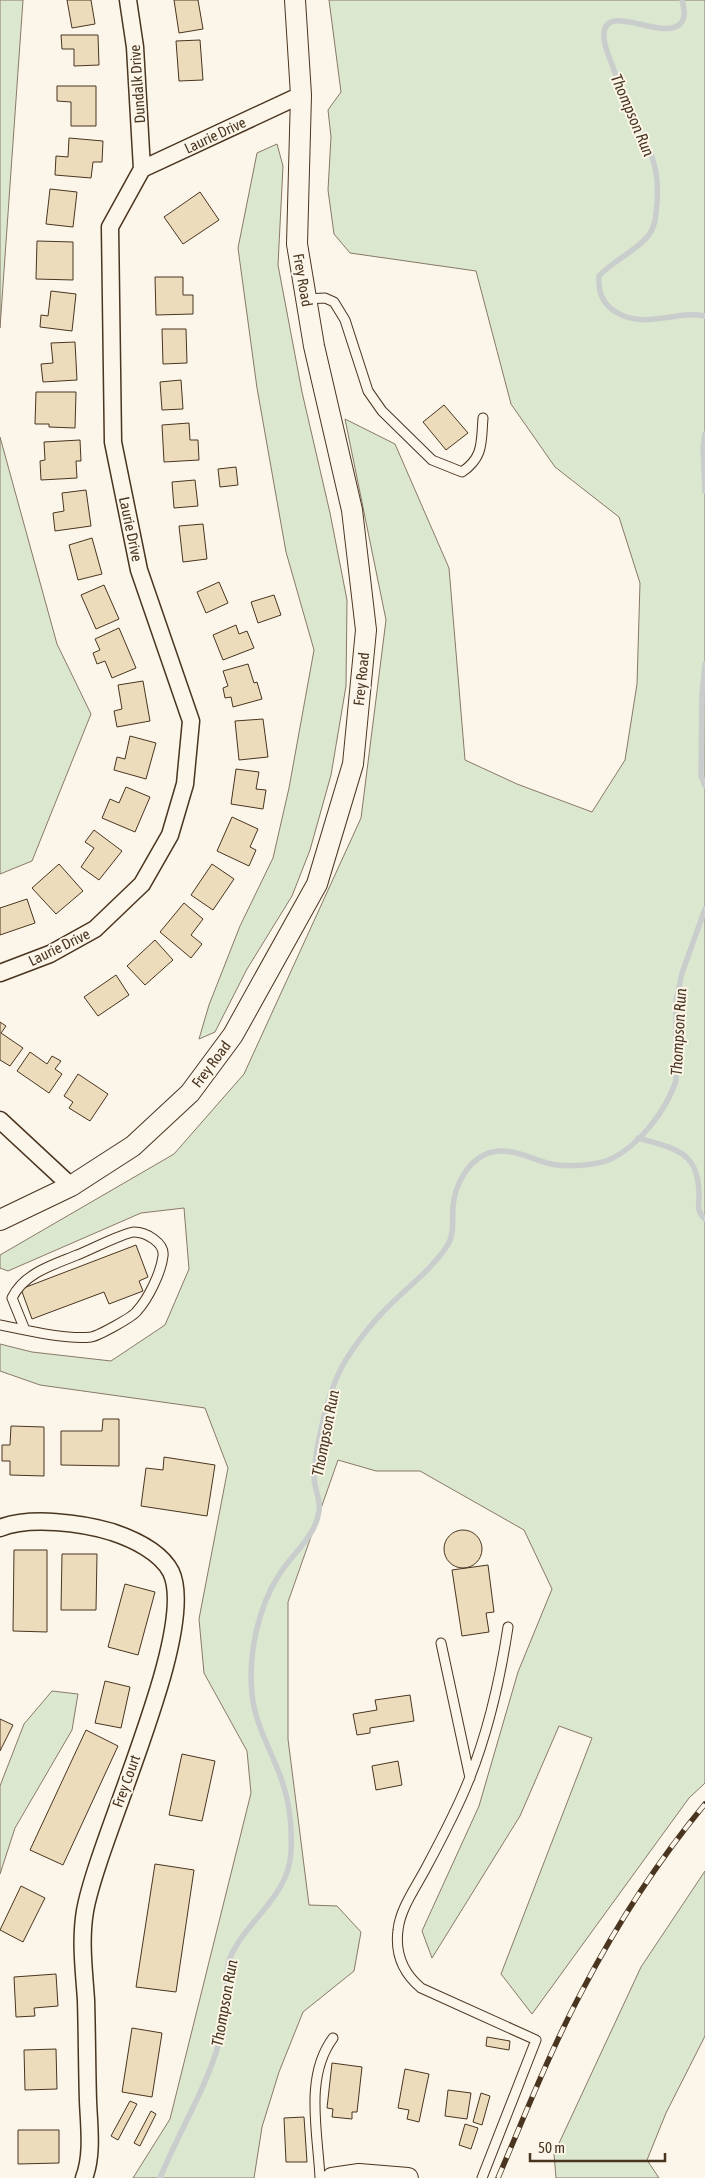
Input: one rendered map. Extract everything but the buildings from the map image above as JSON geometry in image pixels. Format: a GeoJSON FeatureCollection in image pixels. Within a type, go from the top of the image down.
{"type":"FeatureCollection","features":[{"type":"Feature","properties":{"kind":"street","name":"Dundalk Drive"},"geometry":{"type":"LineString","coordinates":[[128,0],[136,47],[142,169]]}},
{"type":"Feature","properties":{"kind":"street","name":"Frey Road"},"geometry":{"type":"LineString","coordinates":[[0,1220],[71,1186],[133,1146],[190,1093],[233,1035],[317,884],[353,764],[366,630],[352,510],[314,346],[297,244],[301,95],[295,0]]}},
{"type":"Feature","properties":{"kind":"street","name":"Laurie Drive"},"geometry":{"type":"LineString","coordinates":[[0,973],[50,954],[95,929],[142,884],[170,835],[185,784],[191,721],[139,570],[113,442],[110,227],[142,169],[301,95]]}},
{"type":"Feature","properties":{"kind":"street"},"geometry":{"type":"LineString","coordinates":[[0,1120],[71,1186]]}},
{"type":"Feature","properties":{"kind":"street","name":"Frey Court"},"geometry":{"type":"LineString","coordinates":[[0,1528],[32,1521],[95,1527],[123,1536],[162,1559],[171,1572],[176,1586],[176,1608],[172,1637],[150,1716],[95,1867],[85,1911],[82,1949],[86,1999],[89,2142],[84,2178]]}},
{"type":"Feature","properties":{"kind":"street"},"geometry":{"type":"LineString","coordinates":[[332,2178],[359,2174],[408,2178]]}},
{"type":"Feature","properties":{"kind":"lane"},"geometry":{"type":"LineString","coordinates":[[306,299],[325,298],[334,302],[345,320],[368,391],[382,411],[432,460],[462,472],[473,464],[481,452],[483,418]]}},
{"type":"Feature","properties":{"kind":"lane"},"geometry":{"type":"LineString","coordinates":[[0,1325],[25,1330],[92,1337],[136,1313],[150,1294],[164,1255],[160,1245],[151,1237],[133,1232],[40,1270],[18,1286],[12,1298],[25,1330]]}},
{"type":"Feature","properties":{"kind":"lane"},"geometry":{"type":"LineString","coordinates":[[482,2178],[536,2040],[421,1988],[411,1980],[401,1962],[398,1949],[398,1930],[402,1914],[441,1841],[470,1778],[491,1714],[508,1627]]}},
{"type":"Feature","properties":{"kind":"lane"},"geometry":{"type":"LineString","coordinates":[[442,1643],[470,1778]]}},
{"type":"Feature","properties":{"kind":"lane"},"geometry":{"type":"LineString","coordinates":[[320,2178],[315,2100],[317,2075],[325,2049],[333,2038]]}},
{"type":"Feature","properties":{"kind":"green space"},"geometry":{"type":"Polygon","coordinates":[[[0,0],[23,0],[0,328],[0,0]]]}},
{"type":"Feature","properties":{"kind":"green space"},"geometry":{"type":"Polygon","coordinates":[[[329,0],[705,0],[705,1783],[689,1798],[532,2014],[501,1974],[592,1738],[559,1726],[520,1816],[432,1958],[422,1931],[479,1806],[518,1672],[552,1589],[524,1530],[420,1471],[376,1471],[338,1460],[288,1602],[288,1739],[309,1905],[337,1906],[361,1932],[354,1971],[303,2012],[279,2072],[262,2127],[254,2178],[133,2178],[170,2119],[251,1793],[247,1751],[204,1673],[199,1619],[228,1468],[205,1408],[40,1385],[0,1371],[0,1344],[32,1352],[111,1361],[165,1325],[189,1269],[184,1208],[141,1213],[8,1271],[0,1268],[0,1255],[174,1154],[244,1074],[361,818],[386,620],[345,419],[395,444],[449,568],[465,760],[517,784],[592,812],[625,760],[637,684],[640,583],[619,517],[555,467],[511,404],[476,271],[350,253],[334,234],[328,190],[331,137],[328,110],[341,92],[329,0]]]}},
{"type":"Feature","properties":{"kind":"green space"},"geometry":{"type":"Polygon","coordinates":[[[277,144],[283,166],[278,265],[302,392],[330,513],[347,600],[346,686],[331,775],[310,850],[292,896],[247,969],[215,1032],[199,1039],[209,1005],[240,926],[273,858],[289,788],[314,650],[286,552],[257,388],[238,248],[257,153],[277,144]]]}},
{"type":"Feature","properties":{"kind":"green space"},"geometry":{"type":"Polygon","coordinates":[[[0,437],[57,644],[91,714],[32,861],[0,874],[0,437]]]}},
{"type":"Feature","properties":{"kind":"green space"},"geometry":{"type":"Polygon","coordinates":[[[52,1691],[78,1694],[72,1730],[15,1828],[0,1874],[0,1786],[24,1724],[52,1691]]]}},
{"type":"Feature","properties":{"kind":"green space"},"geometry":{"type":"Polygon","coordinates":[[[705,1871],[705,2036],[666,2113],[647,2160],[659,2178],[556,2178],[554,2154],[641,1967],[705,1871]]]}},
{"type":"Feature","properties":{"kind":"waterway","name":"Thompson Run"},"geometry":{"type":"LineString","coordinates":[[682,0],[684,13],[682,23],[679,25],[670,28],[659,28],[622,21],[612,22],[606,26],[604,37],[606,50],[625,100],[654,162],[657,197],[655,219],[649,235],[605,270],[599,276],[599,282],[600,292],[607,305],[627,317],[649,320],[683,315],[705,316]]}},
{"type":"Feature","properties":{"kind":"waterway","name":"Thompson Run"},"geometry":{"type":"LineString","coordinates":[[705,434],[703,448],[705,491]]}},
{"type":"Feature","properties":{"kind":"waterway","name":"Thompson Run"},"geometry":{"type":"LineString","coordinates":[[705,664],[702,695],[701,776],[705,786]]}},
{"type":"Feature","properties":{"kind":"waterway","name":"Thompson Run"},"geometry":{"type":"LineString","coordinates":[[160,2178],[208,2075],[224,2027],[230,1958],[237,1944],[275,1895],[283,1882],[288,1868],[291,1852],[290,1818],[283,1784],[254,1706],[251,1679],[253,1648],[265,1602],[284,1567],[308,1537],[317,1520],[319,1507],[314,1477],[316,1453],[325,1412],[337,1377],[353,1349],[368,1329],[427,1270],[447,1246],[452,1231],[456,1191],[462,1176],[478,1159],[484,1155],[503,1151],[563,1166],[599,1163],[622,1153],[651,1126],[666,1103],[676,1081],[676,1001],[682,973],[705,909]]}},
{"type":"Feature","properties":{"kind":"waterway"},"geometry":{"type":"LineString","coordinates":[[638,1138],[675,1150],[684,1155],[690,1162],[698,1183],[699,1209],[705,1219]]}},
{"type":"Feature","properties":{"kind":"railway"},"geometry":{"type":"LineString","coordinates":[[498,2178],[548,2060],[595,1966],[654,1871],[705,1804]]}}]}
